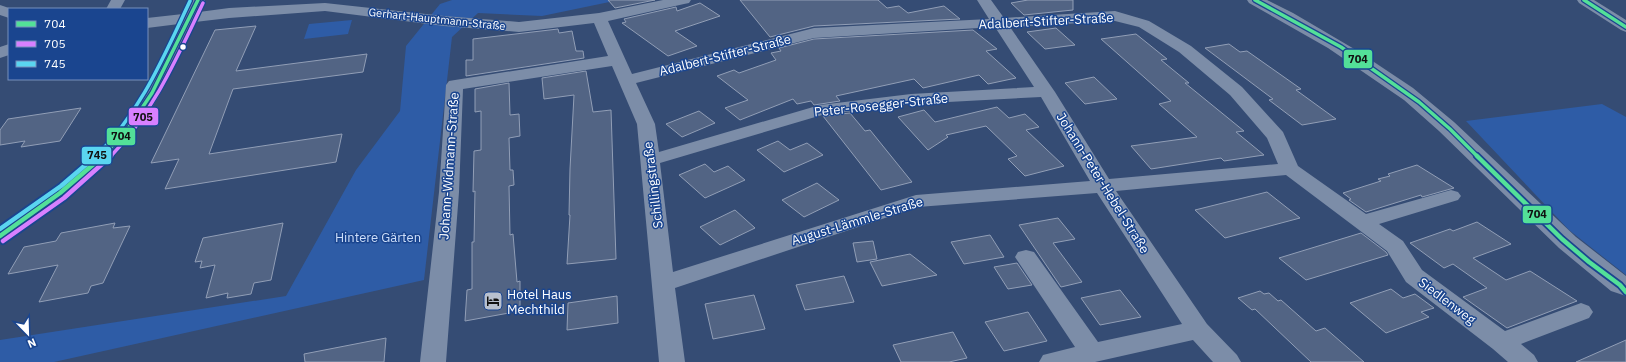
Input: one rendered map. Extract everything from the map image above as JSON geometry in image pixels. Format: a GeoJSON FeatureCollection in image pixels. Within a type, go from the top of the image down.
{"type":"FeatureCollection","features":[{"type":"Feature","properties":{"kind":"main road"},"geometry":{"type":"LineString","coordinates":[[1255,0],[1341,47],[1419,102],[1450,129],[1562,239],[1589,262],[1624,288]]}},
{"type":"Feature","properties":{"kind":"street"},"geometry":{"type":"LineString","coordinates":[[0,236],[71,184],[101,159],[120,138],[144,106],[198,0]]}},
{"type":"Feature","properties":{"kind":"street","name":"Gerhart-Hauptmann-Straße"},"geometry":{"type":"LineString","coordinates":[[148,23],[229,13],[325,7],[444,21],[519,27],[599,18],[684,0]]}},
{"type":"Feature","properties":{"kind":"street","name":"Johann-Peter-Hebel-Straße"},"geometry":{"type":"LineString","coordinates":[[984,0],[1046,92],[1103,186],[1198,330],[1228,362]]}},
{"type":"Feature","properties":{"kind":"street"},"geometry":{"type":"LineString","coordinates":[[1584,0],[1626,27]]}},
{"type":"Feature","properties":{"kind":"street","name":"Adalbert-Stifter-Straße"},"geometry":{"type":"LineString","coordinates":[[627,80],[814,33],[999,24],[1115,16],[1144,24],[1185,50],[1236,91],[1276,136],[1290,169]]}},
{"type":"Feature","properties":{"kind":"street","name":"Schillingstraße"},"geometry":{"type":"LineString","coordinates":[[599,18],[616,60],[627,80],[646,124],[672,362]]}},
{"type":"Feature","properties":{"kind":"street","name":"Johann-Widmann-Straße"},"geometry":{"type":"LineString","coordinates":[[433,362],[449,192],[455,85],[616,60]]}},
{"type":"Feature","properties":{"kind":"street","name":"Peter-Rosegger-Straße"},"geometry":{"type":"LineString","coordinates":[[651,160],[820,110],[911,99],[1046,92]]}},
{"type":"Feature","properties":{"kind":"street"},"geometry":{"type":"LineString","coordinates":[[1103,186],[1290,169]]}},
{"type":"Feature","properties":{"kind":"street","name":"Siedlenweg"},"geometry":{"type":"LineString","coordinates":[[1290,169],[1396,246],[1414,276],[1502,342],[1525,362]]}},
{"type":"Feature","properties":{"kind":"street","name":"August-Lämmle-Straße"},"geometry":{"type":"LineString","coordinates":[[664,283],[916,201],[1103,186]]}},
{"type":"Feature","properties":{"kind":"street"},"geometry":{"type":"LineString","coordinates":[[1363,222],[1451,196]]}},
{"type":"Feature","properties":{"kind":"street"},"geometry":{"type":"LineString","coordinates":[[1026,257],[1092,353]]}},
{"type":"Feature","properties":{"kind":"street"},"geometry":{"type":"LineString","coordinates":[[1502,342],[1581,312]]}},
{"type":"Feature","properties":{"kind":"street"},"geometry":{"type":"LineString","coordinates":[[1052,362],[1198,330]]}},
{"type":"Feature","properties":{"kind":"green space","name":"Hintere Gärten"},"geometry":{"type":"Polygon","coordinates":[[[452,0],[619,0],[542,16],[478,13],[452,37],[424,280],[54,362],[0,362],[0,340],[286,296],[356,170],[400,111],[406,46],[440,4],[452,0]]]}},
{"type":"Feature","properties":{"kind":"green space"},"geometry":{"type":"Polygon","coordinates":[[[352,20],[348,34],[304,39],[309,24],[352,20]]]}},
{"type":"Feature","properties":{"kind":"green space"},"geometry":{"type":"Polygon","coordinates":[[[1602,104],[1626,117],[1626,275],[1569,230],[1466,121],[1602,104]]]}},
{"type":"Feature","properties":{"kind":"building"},"geometry":{"type":"Polygon","coordinates":[[[608,0],[655,0],[615,8],[608,0]]]}},
{"type":"Feature","properties":{"kind":"building"},"geometry":{"type":"Polygon","coordinates":[[[740,0],[878,0],[887,8],[899,6],[908,13],[944,6],[960,19],[814,26],[770,37],[740,0]]]}},
{"type":"Feature","properties":{"kind":"building"},"geometry":{"type":"Polygon","coordinates":[[[1028,0],[1073,0],[1073,10],[1024,15],[1011,3],[1028,0]]]}},
{"type":"Feature","properties":{"kind":"building"},"geometry":{"type":"Polygon","coordinates":[[[700,3],[720,16],[675,31],[697,46],[668,56],[622,23],[626,22],[624,19],[676,7],[677,11],[700,3]]]}},
{"type":"Feature","properties":{"kind":"building"},"geometry":{"type":"Polygon","coordinates":[[[256,26],[236,71],[367,54],[363,72],[233,89],[209,154],[342,134],[336,162],[165,189],[179,159],[151,163],[215,30],[256,26]]]}},
{"type":"Feature","properties":{"kind":"building"},"geometry":{"type":"Polygon","coordinates":[[[1056,28],[1075,45],[1045,49],[1027,32],[1056,28]]]}},
{"type":"Feature","properties":{"kind":"building"},"geometry":{"type":"Polygon","coordinates":[[[558,29],[559,33],[572,31],[576,51],[583,51],[584,58],[466,76],[466,60],[473,60],[473,39],[558,29]]]}},
{"type":"Feature","properties":{"kind":"building"},"geometry":{"type":"Polygon","coordinates":[[[973,30],[997,49],[986,51],[1016,78],[988,84],[979,75],[923,88],[914,79],[836,96],[840,101],[814,105],[811,101],[797,104],[793,99],[740,120],[725,108],[748,100],[717,76],[734,70],[739,73],[776,60],[771,53],[781,51],[779,48],[814,39],[973,30]]]}},
{"type":"Feature","properties":{"kind":"building"},"geometry":{"type":"Polygon","coordinates":[[[1136,34],[1167,59],[1161,60],[1189,83],[1185,83],[1244,131],[1236,132],[1264,155],[1224,161],[1221,158],[1151,169],[1131,146],[1197,137],[1159,104],[1171,101],[1101,39],[1136,34]]]}},
{"type":"Feature","properties":{"kind":"building"},"geometry":{"type":"Polygon","coordinates":[[[1229,44],[1240,52],[1247,51],[1301,89],[1296,90],[1336,119],[1302,125],[1269,100],[1273,99],[1205,48],[1229,44]]]}},
{"type":"Feature","properties":{"kind":"building"},"geometry":{"type":"Polygon","coordinates":[[[586,71],[593,112],[611,110],[616,259],[567,264],[574,95],[544,99],[542,78],[586,71]]]}},
{"type":"Feature","properties":{"kind":"building"},"geometry":{"type":"Polygon","coordinates":[[[1094,77],[1117,99],[1085,104],[1065,83],[1094,77]]]}},
{"type":"Feature","properties":{"kind":"building"},"geometry":{"type":"Polygon","coordinates":[[[509,83],[510,115],[519,114],[520,136],[509,138],[510,170],[513,170],[514,185],[509,186],[510,235],[513,234],[517,282],[520,281],[520,311],[465,321],[467,290],[472,289],[472,242],[474,242],[475,191],[473,192],[474,151],[481,150],[481,111],[475,112],[475,89],[509,83]]]}},
{"type":"Feature","properties":{"kind":"building"},"geometry":{"type":"Polygon","coordinates":[[[997,107],[1009,118],[1025,114],[1039,127],[1026,130],[1064,166],[1025,176],[1008,159],[1017,156],[986,126],[946,135],[948,137],[928,150],[898,117],[924,110],[935,122],[997,107]]]}},
{"type":"Feature","properties":{"kind":"building"},"geometry":{"type":"Polygon","coordinates":[[[81,108],[60,141],[21,147],[25,141],[0,145],[0,130],[8,119],[81,108]]]}},
{"type":"Feature","properties":{"kind":"building"},"geometry":{"type":"Polygon","coordinates":[[[699,111],[715,123],[682,137],[666,124],[699,111]]]}},
{"type":"Feature","properties":{"kind":"building"},"geometry":{"type":"Polygon","coordinates":[[[850,113],[865,131],[870,130],[912,182],[881,190],[823,116],[850,113]]]}},
{"type":"Feature","properties":{"kind":"building"},"geometry":{"type":"Polygon","coordinates":[[[778,141],[790,150],[807,143],[823,155],[784,172],[757,150],[778,141]]]}},
{"type":"Feature","properties":{"kind":"building"},"geometry":{"type":"Polygon","coordinates":[[[705,164],[714,172],[728,166],[745,180],[705,198],[679,175],[705,164]]]}},
{"type":"Feature","properties":{"kind":"building"},"geometry":{"type":"Polygon","coordinates":[[[1417,165],[1454,188],[1422,197],[1421,195],[1366,212],[1349,200],[1351,199],[1343,193],[1381,181],[1378,179],[1390,176],[1388,174],[1417,165]]]}},
{"type":"Feature","properties":{"kind":"building"},"geometry":{"type":"Polygon","coordinates":[[[817,183],[839,200],[804,217],[782,200],[817,183]]]}},
{"type":"Feature","properties":{"kind":"building"},"geometry":{"type":"Polygon","coordinates":[[[1267,192],[1300,218],[1225,238],[1195,210],[1267,192]]]}},
{"type":"Feature","properties":{"kind":"building"},"geometry":{"type":"Polygon","coordinates":[[[735,210],[755,228],[720,245],[700,227],[735,210]]]}},
{"type":"Feature","properties":{"kind":"building"},"geometry":{"type":"Polygon","coordinates":[[[1058,218],[1075,239],[1053,243],[1082,282],[1061,287],[1019,225],[1058,218]]]}},
{"type":"Feature","properties":{"kind":"building"},"geometry":{"type":"Polygon","coordinates":[[[1477,222],[1511,244],[1473,258],[1506,280],[1530,271],[1577,301],[1507,328],[1463,297],[1487,288],[1453,264],[1444,268],[1410,243],[1450,229],[1453,231],[1477,222]]]}},
{"type":"Feature","properties":{"kind":"building"},"geometry":{"type":"Polygon","coordinates":[[[115,223],[113,228],[130,226],[103,283],[91,286],[88,293],[39,302],[58,265],[8,274],[24,247],[56,241],[61,233],[115,223]]]}},
{"type":"Feature","properties":{"kind":"building"},"geometry":{"type":"Polygon","coordinates":[[[283,223],[271,280],[254,283],[251,294],[227,298],[228,293],[206,298],[215,265],[200,268],[202,261],[195,262],[203,238],[283,223]]]}},
{"type":"Feature","properties":{"kind":"building"},"geometry":{"type":"Polygon","coordinates":[[[1361,233],[1388,255],[1306,280],[1279,258],[1361,233]]]}},
{"type":"Feature","properties":{"kind":"building"},"geometry":{"type":"Polygon","coordinates":[[[990,235],[1004,257],[964,264],[951,242],[990,235]]]}},
{"type":"Feature","properties":{"kind":"building"},"geometry":{"type":"Polygon","coordinates":[[[873,241],[877,259],[857,262],[853,243],[873,241]]]}},
{"type":"Feature","properties":{"kind":"building"},"geometry":{"type":"Polygon","coordinates":[[[910,254],[937,275],[882,286],[870,262],[910,254]]]}},
{"type":"Feature","properties":{"kind":"building"},"geometry":{"type":"Polygon","coordinates":[[[1017,263],[1032,285],[1008,289],[994,267],[1017,263]]]}},
{"type":"Feature","properties":{"kind":"building"},"geometry":{"type":"Polygon","coordinates":[[[844,276],[854,302],[805,310],[796,285],[844,276]]]}},
{"type":"Feature","properties":{"kind":"building"},"geometry":{"type":"Polygon","coordinates":[[[1391,289],[1403,298],[1415,294],[1434,308],[1421,312],[1429,317],[1386,333],[1350,303],[1391,289]]]}},
{"type":"Feature","properties":{"kind":"building"},"geometry":{"type":"Polygon","coordinates":[[[1120,290],[1141,317],[1100,325],[1081,298],[1120,290]]]}},
{"type":"Feature","properties":{"kind":"building"},"geometry":{"type":"Polygon","coordinates":[[[1260,291],[1264,294],[1269,293],[1278,301],[1281,300],[1316,331],[1325,328],[1364,362],[1311,362],[1255,309],[1252,310],[1238,298],[1260,291]]]}},
{"type":"Feature","properties":{"kind":"building"},"geometry":{"type":"Polygon","coordinates":[[[754,295],[765,329],[713,339],[705,304],[754,295]]]}},
{"type":"Feature","properties":{"kind":"building"},"geometry":{"type":"Polygon","coordinates":[[[617,296],[618,323],[567,330],[568,303],[617,296]]]}},
{"type":"Feature","properties":{"kind":"building"},"geometry":{"type":"Polygon","coordinates":[[[1028,312],[1047,341],[1004,351],[985,322],[1028,312]]]}},
{"type":"Feature","properties":{"kind":"building"},"geometry":{"type":"Polygon","coordinates":[[[953,332],[967,358],[949,362],[901,362],[893,345],[953,332]]]}},
{"type":"Feature","properties":{"kind":"building"},"geometry":{"type":"Polygon","coordinates":[[[386,338],[384,362],[305,362],[304,354],[386,338]]]}},
{"type":"Feature","properties":{"kind":"building"},"geometry":{"type":"Polygon","coordinates":[[[1626,340],[1626,362],[1576,362],[1626,340]]]}},
{"type":"Feature","properties":{"kind":"transit line","name":"704"},"geometry":{"type":"LineString","coordinates":[[0,236],[79,178],[97,162],[130,126],[152,93],[198,0]]}},
{"type":"Feature","properties":{"kind":"transit line","name":"704"},"geometry":{"type":"LineString","coordinates":[[1255,0],[1341,47],[1419,102],[1450,129],[1562,239],[1589,262],[1620,285],[1626,292]]}},
{"type":"Feature","properties":{"kind":"transit line","name":"704"},"geometry":{"type":"LineString","coordinates":[[1584,0],[1626,27]]}},
{"type":"Feature","properties":{"kind":"transit line","name":"745"},"geometry":{"type":"LineString","coordinates":[[0,229],[76,174],[104,149],[116,135],[148,87],[190,1]]}},
{"type":"Feature","properties":{"kind":"transit line","name":"705"},"geometry":{"type":"LineString","coordinates":[[3,241],[44,213],[83,182],[119,148],[135,129],[164,83],[203,3]]}},
{"type":"Feature","properties":{"kind":"place","name":"Hotel Haus Mechthild"},"geometry":{"type":"Point","coordinates":[493,301]}}]}
